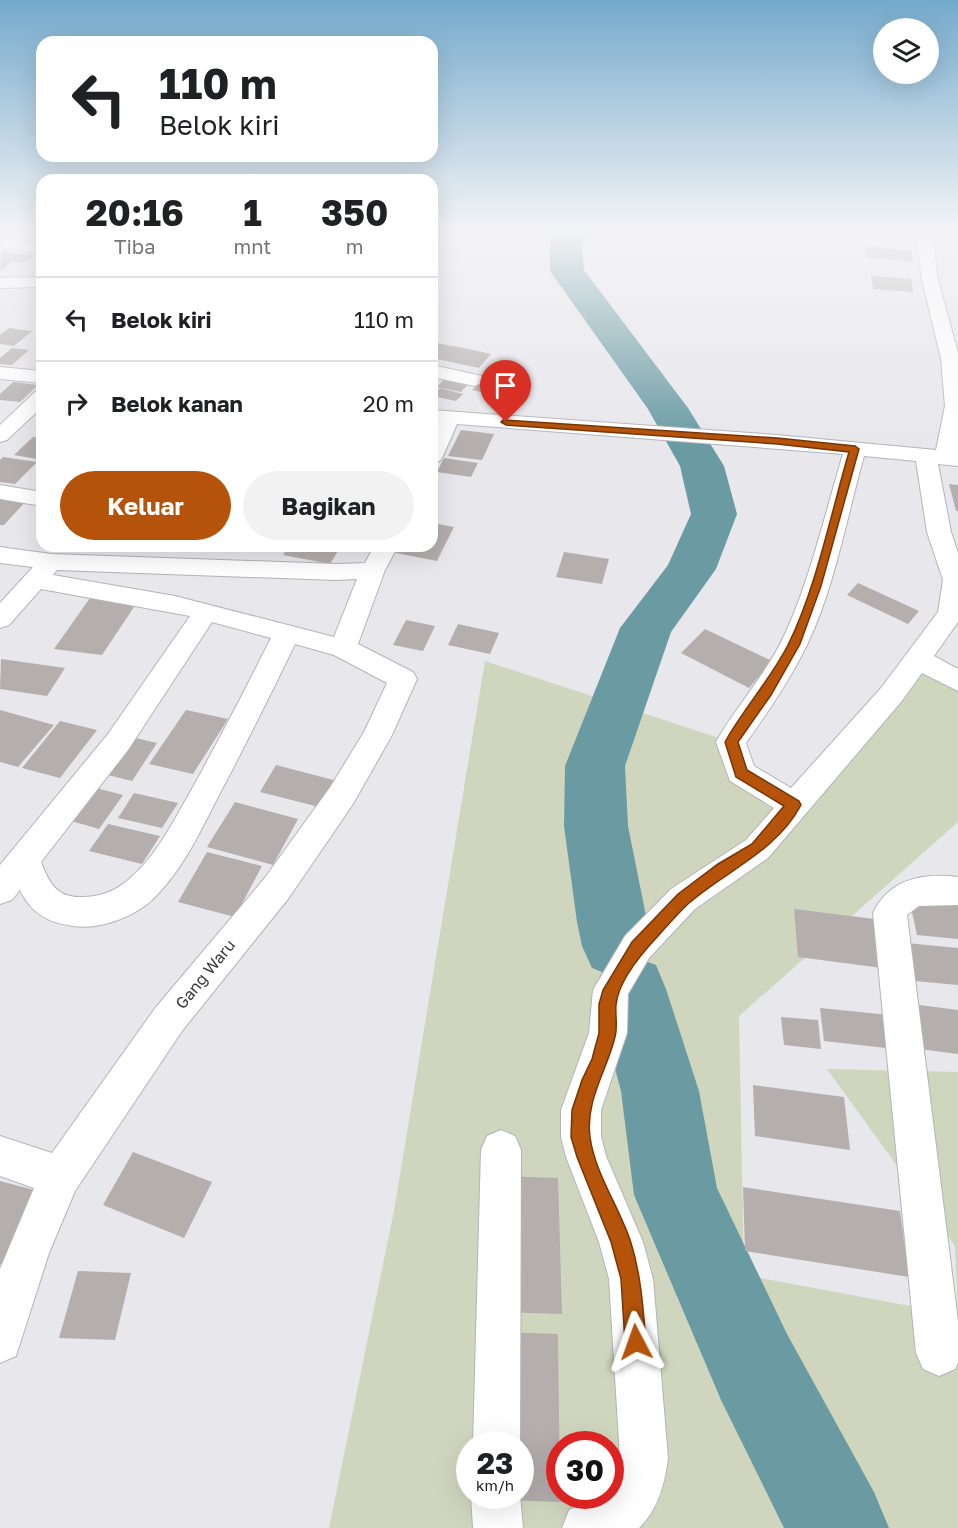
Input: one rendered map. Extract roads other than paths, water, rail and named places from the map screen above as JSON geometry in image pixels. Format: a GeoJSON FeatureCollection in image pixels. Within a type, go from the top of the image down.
{"type":"FeatureCollection","features":[{"type":"Feature","properties":{"kind":"street"},"geometry":{"type":"LineString","coordinates":[[587,1528],[631,1504],[640,1486],[644,1458],[631,1279],[621,1242],[580,1137],[581,1110],[590,1080],[600,1062],[608,1033],[608,1004],[611,990],[637,947],[683,899],[724,868],[757,849],[891,695],[951,613],[955,580],[939,532],[944,457],[955,406],[950,359],[935,299]]}},
{"type":"Feature","properties":{"kind":"street"},"geometry":{"type":"LineString","coordinates":[[438,371],[475,380]]}},
{"type":"Feature","properties":{"kind":"street"},"geometry":{"type":"LineString","coordinates":[[0,373],[36,376]]}},
{"type":"Feature","properties":{"kind":"street"},"geometry":{"type":"LineString","coordinates":[[0,436],[36,402]]}},
{"type":"Feature","properties":{"kind":"street"},"geometry":{"type":"LineString","coordinates":[[441,417],[777,441],[944,457]]}},
{"type":"Feature","properties":{"kind":"street"},"geometry":{"type":"LineString","coordinates":[[794,805],[741,773],[731,742],[767,692],[794,644],[815,586],[855,449]]}},
{"type":"Feature","properties":{"kind":"street"},"geometry":{"type":"LineString","coordinates":[[0,492],[36,497]]}},
{"type":"Feature","properties":{"kind":"street"},"geometry":{"type":"LineString","coordinates":[[50,563],[175,604],[343,648],[373,570],[383,552]]}},
{"type":"Feature","properties":{"kind":"street"},"geometry":{"type":"LineString","coordinates":[[0,555],[50,563],[336,572],[373,570]]}},
{"type":"Feature","properties":{"kind":"street"},"geometry":{"type":"LineString","coordinates":[[0,619],[50,563]]}},
{"type":"Feature","properties":{"kind":"street"},"geometry":{"type":"LineString","coordinates":[[0,890],[12,857],[118,742],[206,612]]}},
{"type":"Feature","properties":{"kind":"street"},"geometry":{"type":"LineString","coordinates":[[12,857],[36,894],[50,906],[65,911],[90,913],[117,905],[139,891],[163,864],[196,810],[287,633]]}},
{"type":"Feature","properties":{"kind":"street","name":"Gang Waru"},"geometry":{"type":"LineString","coordinates":[[0,1341],[27,1253],[60,1176],[169,1019],[276,889],[342,795],[377,735],[403,679],[343,648]]}},
{"type":"Feature","properties":{"kind":"street"},"geometry":{"type":"LineString","coordinates":[[918,659],[958,681]]}},
{"type":"Feature","properties":{"kind":"street"},"geometry":{"type":"LineString","coordinates":[[939,1353],[890,913],[894,903],[908,894],[921,891],[958,891]]}},
{"type":"Feature","properties":{"kind":"street"},"geometry":{"type":"LineString","coordinates":[[497,1431],[501,1150]]}},
{"type":"Feature","properties":{"kind":"street"},"geometry":{"type":"LineString","coordinates":[[0,1156],[60,1176]]}},
{"type":"Feature","properties":{"kind":"street"},"geometry":{"type":"LineString","coordinates":[[497,1509],[498,1528]]}},
{"type":"Feature","properties":{"kind":"waterway"},"geometry":{"type":"LineString","coordinates":[[588,299],[668,408],[702,466],[714,514],[691,569],[646,628],[595,766],[596,826],[617,946]]}},
{"type":"Feature","properties":{"kind":"waterway"},"geometry":{"type":"LineString","coordinates":[[630,989],[660,1091],[676,1195],[754,1367],[838,1528]]}}]}
